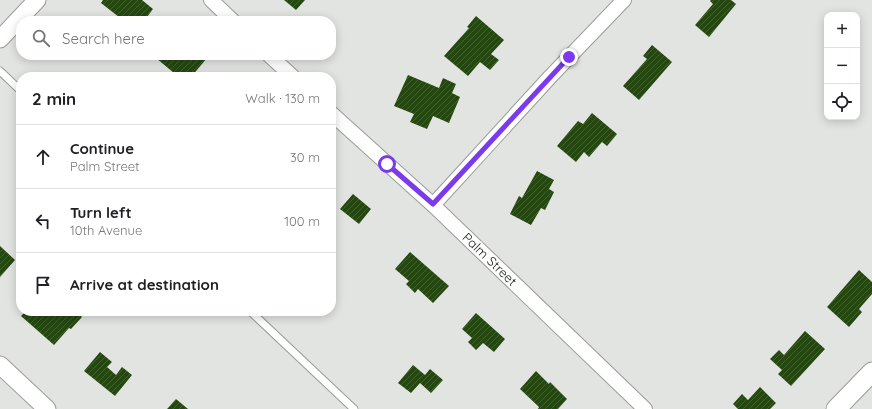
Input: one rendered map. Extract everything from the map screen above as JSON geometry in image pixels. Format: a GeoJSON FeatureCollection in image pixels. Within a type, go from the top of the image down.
{"type":"FeatureCollection","features":[{"type":"Feature","properties":{"kind":"main road"},"geometry":{"type":"LineString","coordinates":[[836,409],[872,372]]}},
{"type":"Feature","properties":{"kind":"street"},"geometry":{"type":"LineString","coordinates":[[22,16],[37,0]]}},
{"type":"Feature","properties":{"kind":"street"},"geometry":{"type":"LineString","coordinates":[[211,0],[228,16]]}},
{"type":"Feature","properties":{"kind":"street"},"geometry":{"type":"LineString","coordinates":[[433,204],[550,77],[624,0]]}},
{"type":"Feature","properties":{"kind":"street"},"geometry":{"type":"LineString","coordinates":[[0,39],[16,22]]}},
{"type":"Feature","properties":{"kind":"street"},"geometry":{"type":"LineString","coordinates":[[274,60],[288,72]]}},
{"type":"Feature","properties":{"kind":"street","name":"Palm Street"},"geometry":{"type":"LineString","coordinates":[[336,117],[433,204],[645,409]]}},
{"type":"Feature","properties":{"kind":"street"},"geometry":{"type":"LineString","coordinates":[[0,365],[47,409]]}},
{"type":"Feature","properties":{"kind":"lane"},"geometry":{"type":"LineString","coordinates":[[0,71],[16,86]]}},
{"type":"Feature","properties":{"kind":"lane"},"geometry":{"type":"LineString","coordinates":[[255,316],[354,409]]}},
{"type":"Feature","properties":{"kind":"building"},"geometry":{"type":"Polygon","coordinates":[[[103,0],[142,0],[153,9],[148,16],[118,16],[101,3],[103,0]]]}},
{"type":"Feature","properties":{"kind":"building"},"geometry":{"type":"Polygon","coordinates":[[[284,0],[305,0],[296,10],[284,0]]]}},
{"type":"Feature","properties":{"kind":"building"},"geometry":{"type":"Polygon","coordinates":[[[731,0],[736,4],[709,37],[695,25],[713,4],[710,1],[731,0]]]}},
{"type":"Feature","properties":{"kind":"building"},"geometry":{"type":"Polygon","coordinates":[[[476,16],[504,40],[491,54],[499,60],[490,70],[480,62],[468,76],[444,56],[469,28],[467,27],[476,16]]]}},
{"type":"Feature","properties":{"kind":"building"},"geometry":{"type":"Polygon","coordinates":[[[652,45],[672,62],[639,100],[623,86],[647,59],[643,56],[652,45]]]}},
{"type":"Feature","properties":{"kind":"building"},"geometry":{"type":"Polygon","coordinates":[[[158,60],[205,60],[195,72],[173,72],[158,60]]]}},
{"type":"Feature","properties":{"kind":"building"},"geometry":{"type":"Polygon","coordinates":[[[408,75],[439,88],[443,78],[456,84],[452,93],[460,97],[449,123],[433,116],[427,129],[410,122],[414,114],[394,106],[408,75]]]}},
{"type":"Feature","properties":{"kind":"building"},"geometry":{"type":"Polygon","coordinates":[[[592,113],[617,134],[607,146],[602,142],[589,157],[584,152],[576,162],[557,146],[578,121],[583,124],[592,113]]]}},
{"type":"Feature","properties":{"kind":"building"},"geometry":{"type":"Polygon","coordinates":[[[537,171],[554,180],[549,189],[554,192],[545,210],[541,208],[531,225],[510,214],[519,196],[522,198],[537,171]]]}},
{"type":"Feature","properties":{"kind":"building"},"geometry":{"type":"Polygon","coordinates":[[[353,194],[371,209],[359,224],[340,209],[353,194]]]}},
{"type":"Feature","properties":{"kind":"building"},"geometry":{"type":"Polygon","coordinates":[[[0,246],[15,260],[0,277],[0,246]]]}},
{"type":"Feature","properties":{"kind":"building"},"geometry":{"type":"Polygon","coordinates":[[[410,252],[449,286],[433,303],[418,289],[415,293],[406,284],[409,281],[395,269],[410,252]]]}},
{"type":"Feature","properties":{"kind":"building"},"geometry":{"type":"Polygon","coordinates":[[[859,270],[872,282],[872,294],[859,309],[862,312],[849,327],[827,307],[859,270]]]}},
{"type":"Feature","properties":{"kind":"building"},"geometry":{"type":"Polygon","coordinates":[[[476,313],[505,339],[494,352],[483,343],[476,350],[468,342],[472,338],[462,329],[476,313]]]}},
{"type":"Feature","properties":{"kind":"building"},"geometry":{"type":"Polygon","coordinates":[[[21,316],[82,317],[71,329],[69,328],[54,345],[21,316]]]}},
{"type":"Feature","properties":{"kind":"building"},"geometry":{"type":"Polygon","coordinates":[[[805,331],[825,349],[791,386],[778,374],[782,370],[770,359],[779,350],[784,355],[805,331]]]}},
{"type":"Feature","properties":{"kind":"building"},"geometry":{"type":"Polygon","coordinates":[[[100,352],[112,362],[107,367],[116,375],[122,367],[132,375],[115,396],[84,371],[100,352]]]}},
{"type":"Feature","properties":{"kind":"building"},"geometry":{"type":"Polygon","coordinates":[[[413,365],[425,375],[430,369],[443,380],[431,393],[420,383],[411,393],[398,383],[413,365]]]}},
{"type":"Feature","properties":{"kind":"building"},"geometry":{"type":"Polygon","coordinates":[[[536,371],[549,384],[550,382],[567,399],[558,409],[538,409],[539,407],[520,389],[536,371]]]}},
{"type":"Feature","properties":{"kind":"building"},"geometry":{"type":"Polygon","coordinates":[[[760,387],[776,403],[770,409],[738,409],[733,404],[742,394],[748,400],[760,387]]]}},
{"type":"Feature","properties":{"kind":"building"},"geometry":{"type":"Polygon","coordinates":[[[176,399],[188,409],[167,409],[176,399]]]}},
{"type":"Feature","properties":{"kind":"route"},"geometry":{"type":"LineString","coordinates":[[387,164],[433,204],[569,57]]}}]}
